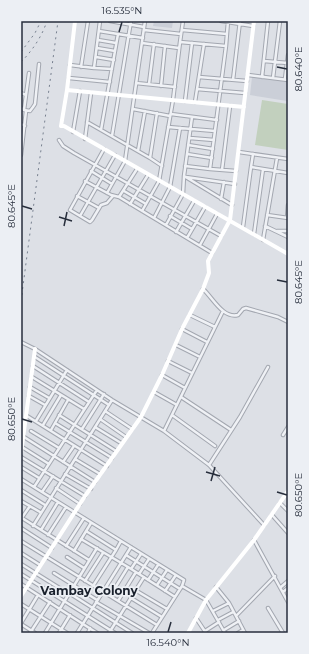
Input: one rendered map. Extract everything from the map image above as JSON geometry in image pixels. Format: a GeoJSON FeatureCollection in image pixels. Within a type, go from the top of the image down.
{"type":"FeatureCollection","features":[{"type":"Feature","properties":{"kind":"street"},"geometry":{"type":"LineString","coordinates":[[75,21],[61,126],[64,126],[288,254]]}},
{"type":"Feature","properties":{"kind":"street"},"geometry":{"type":"LineString","coordinates":[[81,67],[88,21]]}},
{"type":"Feature","properties":{"kind":"street"},"geometry":{"type":"LineString","coordinates":[[94,68],[100,21]]}},
{"type":"Feature","properties":{"kind":"street"},"geometry":{"type":"LineString","coordinates":[[110,21],[131,23],[144,28],[181,34]]}},
{"type":"Feature","properties":{"kind":"street"},"geometry":{"type":"LineString","coordinates":[[107,193],[125,161],[145,21]]}},
{"type":"Feature","properties":{"kind":"street"},"geometry":{"type":"LineString","coordinates":[[142,211],[159,181],[171,115],[183,21]]}},
{"type":"Feature","properties":{"kind":"street"},"geometry":{"type":"LineString","coordinates":[[21,596],[85,496],[107,466],[121,443],[141,417],[176,345],[182,329],[203,289],[209,273],[208,261],[230,220],[254,23],[221,21]]}},
{"type":"Feature","properties":{"kind":"street"},"geometry":{"type":"LineString","coordinates":[[262,77],[268,21]]}},
{"type":"Feature","properties":{"kind":"street"},"geometry":{"type":"LineString","coordinates":[[273,78],[280,21]]}},
{"type":"Feature","properties":{"kind":"street"},"geometry":{"type":"LineString","coordinates":[[210,169],[228,22]]}},
{"type":"Feature","properties":{"kind":"street"},"geometry":{"type":"LineString","coordinates":[[233,80],[240,22]]}},
{"type":"Feature","properties":{"kind":"street"},"geometry":{"type":"LineString","coordinates":[[112,136],[131,23]]}},
{"type":"Feature","properties":{"kind":"street"},"geometry":{"type":"LineString","coordinates":[[182,30],[227,34]]}},
{"type":"Feature","properties":{"kind":"street"},"geometry":{"type":"LineString","coordinates":[[99,31],[143,38]]}},
{"type":"Feature","properties":{"kind":"street"},"geometry":{"type":"LineString","coordinates":[[101,130],[118,34]]}},
{"type":"Feature","properties":{"kind":"street"},"geometry":{"type":"LineString","coordinates":[[98,40],[116,43]]}},
{"type":"Feature","properties":{"kind":"street"},"geometry":{"type":"LineString","coordinates":[[142,42],[179,48]]}},
{"type":"Feature","properties":{"kind":"street"},"geometry":{"type":"LineString","coordinates":[[180,42],[226,46]]}},
{"type":"Feature","properties":{"kind":"street"},"geometry":{"type":"LineString","coordinates":[[185,101],[192,43]]}},
{"type":"Feature","properties":{"kind":"street"},"geometry":{"type":"LineString","coordinates":[[149,84],[154,44]]}},
{"type":"Feature","properties":{"kind":"street"},"geometry":{"type":"LineString","coordinates":[[195,102],[204,44]]}},
{"type":"Feature","properties":{"kind":"street"},"geometry":{"type":"LineString","coordinates":[[161,86],[166,46]]}},
{"type":"Feature","properties":{"kind":"street"},"geometry":{"type":"LineString","coordinates":[[97,48],[115,51]]}},
{"type":"Feature","properties":{"kind":"street"},"geometry":{"type":"LineString","coordinates":[[248,75],[286,79],[288,55]]}},
{"type":"Feature","properties":{"kind":"street"},"geometry":{"type":"LineString","coordinates":[[96,57],[114,60]]}},
{"type":"Feature","properties":{"kind":"street"},"geometry":{"type":"LineString","coordinates":[[264,60],[287,63]]}},
{"type":"Feature","properties":{"kind":"street"},"geometry":{"type":"LineString","coordinates":[[25,111],[32,109],[34,104],[39,64]]}},
{"type":"Feature","properties":{"kind":"street"},"geometry":{"type":"LineString","coordinates":[[70,65],[112,69]]}},
{"type":"Feature","properties":{"kind":"street"},"geometry":{"type":"LineString","coordinates":[[21,154],[25,126],[26,95],[29,73]]}},
{"type":"Feature","properties":{"kind":"street"},"geometry":{"type":"LineString","coordinates":[[199,77],[247,81]]}},
{"type":"Feature","properties":{"kind":"street"},"geometry":{"type":"LineString","coordinates":[[68,78],[110,82]]}},
{"type":"Feature","properties":{"kind":"street"},"geometry":{"type":"LineString","coordinates":[[136,83],[175,87]]}},
{"type":"Feature","properties":{"kind":"street"},"geometry":{"type":"LineString","coordinates":[[197,89],[246,93]]}},
{"type":"Feature","properties":{"kind":"street"},"geometry":{"type":"LineString","coordinates":[[67,90],[244,107]]}},
{"type":"Feature","properties":{"kind":"street"},"geometry":{"type":"LineString","coordinates":[[73,132],[80,91]]}},
{"type":"Feature","properties":{"kind":"street"},"geometry":{"type":"LineString","coordinates":[[85,139],[91,92]]}},
{"type":"Feature","properties":{"kind":"street"},"geometry":{"type":"LineString","coordinates":[[21,93],[26,95]]}},
{"type":"Feature","properties":{"kind":"street"},"geometry":{"type":"LineString","coordinates":[[222,170],[230,106]]}},
{"type":"Feature","properties":{"kind":"street"},"geometry":{"type":"LineString","coordinates":[[21,108],[25,111]]}},
{"type":"Feature","properties":{"kind":"street"},"geometry":{"type":"LineString","coordinates":[[133,109],[217,120]]}},
{"type":"Feature","properties":{"kind":"street"},"geometry":{"type":"LineString","coordinates":[[138,151],[145,111]]}},
{"type":"Feature","properties":{"kind":"street"},"geometry":{"type":"LineString","coordinates":[[150,158],[157,113]]}},
{"type":"Feature","properties":{"kind":"street"},"geometry":{"type":"LineString","coordinates":[[166,226],[182,194],[192,117]]}},
{"type":"Feature","properties":{"kind":"street"},"geometry":{"type":"LineString","coordinates":[[87,122],[162,166]]}},
{"type":"Feature","properties":{"kind":"street"},"geometry":{"type":"LineString","coordinates":[[21,124],[25,126]]}},
{"type":"Feature","properties":{"kind":"street"},"geometry":{"type":"LineString","coordinates":[[168,127],[215,130]]}},
{"type":"Feature","properties":{"kind":"street"},"geometry":{"type":"LineString","coordinates":[[154,218],[170,187],[180,128]]}},
{"type":"Feature","properties":{"kind":"street"},"geometry":{"type":"LineString","coordinates":[[190,138],[214,140]]}},
{"type":"Feature","properties":{"kind":"street"},"geometry":{"type":"LineString","coordinates":[[59,140],[65,147],[94,165],[221,236]]}},
{"type":"Feature","properties":{"kind":"street"},"geometry":{"type":"LineString","coordinates":[[188,145],[213,149]]}},
{"type":"Feature","properties":{"kind":"street"},"geometry":{"type":"LineString","coordinates":[[104,149],[70,210],[91,221],[101,204],[107,203],[113,196]]}},
{"type":"Feature","properties":{"kind":"street"},"geometry":{"type":"LineString","coordinates":[[239,152],[288,159]]}},
{"type":"Feature","properties":{"kind":"street"},"geometry":{"type":"LineString","coordinates":[[187,154],[212,158]]}},
{"type":"Feature","properties":{"kind":"street"},"geometry":{"type":"LineString","coordinates":[[243,227],[253,154]]}},
{"type":"Feature","properties":{"kind":"street"},"geometry":{"type":"LineString","coordinates":[[80,216],[115,155]]}},
{"type":"Feature","properties":{"kind":"street"},"geometry":{"type":"LineString","coordinates":[[263,240],[277,158]]}},
{"type":"Feature","properties":{"kind":"street"},"geometry":{"type":"LineString","coordinates":[[185,166],[236,171]]}},
{"type":"Feature","properties":{"kind":"street"},"geometry":{"type":"LineString","coordinates":[[251,167],[288,172]]}},
{"type":"Feature","properties":{"kind":"street"},"geometry":{"type":"LineString","coordinates":[[119,197],[137,169]]}},
{"type":"Feature","properties":{"kind":"street"},"geometry":{"type":"LineString","coordinates":[[254,234],[263,169]]}},
{"type":"Feature","properties":{"kind":"street"},"geometry":{"type":"LineString","coordinates":[[91,172],[112,184]]}},
{"type":"Feature","properties":{"kind":"street"},"geometry":{"type":"LineString","coordinates":[[130,204],[148,175]]}},
{"type":"Feature","properties":{"kind":"street"},"geometry":{"type":"LineString","coordinates":[[184,176],[235,184]]}},
{"type":"Feature","properties":{"kind":"street"},"geometry":{"type":"LineString","coordinates":[[184,176],[232,206]]}},
{"type":"Feature","properties":{"kind":"street"},"geometry":{"type":"LineString","coordinates":[[85,181],[113,196],[119,197],[212,253]]}},
{"type":"Feature","properties":{"kind":"street"},"geometry":{"type":"LineString","coordinates":[[221,199],[224,182]]}},
{"type":"Feature","properties":{"kind":"street"},"geometry":{"type":"LineString","coordinates":[[124,191],[146,204]]}},
{"type":"Feature","properties":{"kind":"street"},"geometry":{"type":"LineString","coordinates":[[77,196],[99,208]]}},
{"type":"Feature","properties":{"kind":"street"},"geometry":{"type":"LineString","coordinates":[[176,232],[194,200]]}},
{"type":"Feature","properties":{"kind":"street"},"geometry":{"type":"LineString","coordinates":[[267,215],[287,218],[288,205]]}},
{"type":"Feature","properties":{"kind":"street"},"geometry":{"type":"LineString","coordinates":[[187,238],[205,206]]}},
{"type":"Feature","properties":{"kind":"street"},"geometry":{"type":"LineString","coordinates":[[200,245],[218,213]]}},
{"type":"Feature","properties":{"kind":"street"},"geometry":{"type":"LineString","coordinates":[[170,216],[192,229]]}},
{"type":"Feature","properties":{"kind":"street"},"geometry":{"type":"LineString","coordinates":[[265,226],[288,238]]}},
{"type":"Feature","properties":{"kind":"street"},"geometry":{"type":"LineString","coordinates":[[275,231],[288,231]]}},
{"type":"Feature","properties":{"kind":"street"},"geometry":{"type":"LineString","coordinates":[[203,289],[215,304],[223,311],[237,316],[243,309],[246,308],[278,317],[288,322]]}},
{"type":"Feature","properties":{"kind":"street"},"geometry":{"type":"LineString","coordinates":[[164,432],[223,311]]}},
{"type":"Feature","properties":{"kind":"street"},"geometry":{"type":"LineString","coordinates":[[190,315],[215,327]]}},
{"type":"Feature","properties":{"kind":"street"},"geometry":{"type":"LineString","coordinates":[[182,329],[207,342]]}},
{"type":"Feature","properties":{"kind":"street"},"geometry":{"type":"LineString","coordinates":[[21,342],[35,349],[112,400],[164,432],[209,465],[264,525]]}},
{"type":"Feature","properties":{"kind":"street"},"geometry":{"type":"LineString","coordinates":[[176,345],[200,357]]}},
{"type":"Feature","properties":{"kind":"street"},"geometry":{"type":"LineString","coordinates":[[21,453],[35,349]]}},
{"type":"Feature","properties":{"kind":"street"},"geometry":{"type":"LineString","coordinates":[[34,356],[109,405]]}},
{"type":"Feature","properties":{"kind":"street"},"geometry":{"type":"LineString","coordinates":[[168,361],[192,373]]}},
{"type":"Feature","properties":{"kind":"street"},"geometry":{"type":"LineString","coordinates":[[33,366],[89,402]]}},
{"type":"Feature","properties":{"kind":"street"},"geometry":{"type":"LineString","coordinates":[[209,465],[268,367]]}},
{"type":"Feature","properties":{"kind":"street"},"geometry":{"type":"LineString","coordinates":[[36,421],[67,370]]}},
{"type":"Feature","properties":{"kind":"street"},"geometry":{"type":"LineString","coordinates":[[162,375],[185,388]]}},
{"type":"Feature","properties":{"kind":"street"},"geometry":{"type":"LineString","coordinates":[[31,377],[84,409]]}},
{"type":"Feature","properties":{"kind":"street"},"geometry":{"type":"LineString","coordinates":[[30,387],[49,398]]}},
{"type":"Feature","properties":{"kind":"street"},"geometry":{"type":"LineString","coordinates":[[34,487],[97,390]]}},
{"type":"Feature","properties":{"kind":"street"},"geometry":{"type":"LineString","coordinates":[[154,392],[177,405]]}},
{"type":"Feature","properties":{"kind":"street"},"geometry":{"type":"LineString","coordinates":[[82,430],[104,394]]}},
{"type":"Feature","properties":{"kind":"street"},"geometry":{"type":"LineString","coordinates":[[43,425],[61,395]]}},
{"type":"Feature","properties":{"kind":"street"},"geometry":{"type":"LineString","coordinates":[[29,396],[45,405]]}},
{"type":"Feature","properties":{"kind":"street"},"geometry":{"type":"LineString","coordinates":[[181,397],[231,430]]}},
{"type":"Feature","properties":{"kind":"street"},"geometry":{"type":"LineString","coordinates":[[50,430],[68,400]]}},
{"type":"Feature","properties":{"kind":"street"},"geometry":{"type":"LineString","coordinates":[[33,526],[40,512],[112,400]]}},
{"type":"Feature","properties":{"kind":"street"},"geometry":{"type":"LineString","coordinates":[[105,411],[132,429]]}},
{"type":"Feature","properties":{"kind":"street"},"geometry":{"type":"LineString","coordinates":[[59,415],[116,451]]}},
{"type":"Feature","properties":{"kind":"street"},"geometry":{"type":"LineString","coordinates":[[172,415],[215,446]]}},
{"type":"Feature","properties":{"kind":"street"},"geometry":{"type":"LineString","coordinates":[[26,416],[43,425],[64,440],[107,466]]}},
{"type":"Feature","properties":{"kind":"street"},"geometry":{"type":"LineString","coordinates":[[100,419],[126,437]]}},
{"type":"Feature","properties":{"kind":"street"},"geometry":{"type":"LineString","coordinates":[[55,422],[112,458]]}},
{"type":"Feature","properties":{"kind":"street"},"geometry":{"type":"LineString","coordinates":[[95,427],[121,443]]}},
{"type":"Feature","properties":{"kind":"street"},"geometry":{"type":"LineString","coordinates":[[283,435],[288,427]]}},
{"type":"Feature","properties":{"kind":"street"},"geometry":{"type":"LineString","coordinates":[[31,431],[59,448]]}},
{"type":"Feature","properties":{"kind":"street"},"geometry":{"type":"LineString","coordinates":[[23,437],[95,482]]}},
{"type":"Feature","properties":{"kind":"street"},"geometry":{"type":"LineString","coordinates":[[63,462],[74,446]]}},
{"type":"Feature","properties":{"kind":"street"},"geometry":{"type":"LineString","coordinates":[[22,447],[49,464]]}},
{"type":"Feature","properties":{"kind":"street"},"geometry":{"type":"LineString","coordinates":[[21,457],[85,496]]}},
{"type":"Feature","properties":{"kind":"street"},"geometry":{"type":"LineString","coordinates":[[74,459],[100,474]]}},
{"type":"Feature","properties":{"kind":"street"},"geometry":{"type":"LineString","coordinates":[[21,467],[40,478]]}},
{"type":"Feature","properties":{"kind":"street"},"geometry":{"type":"LineString","coordinates":[[65,474],[91,489]]}},
{"type":"Feature","properties":{"kind":"street"},"geometry":{"type":"LineString","coordinates":[[42,492],[53,476]]}},
{"type":"Feature","properties":{"kind":"street"},"geometry":{"type":"LineString","coordinates":[[21,478],[184,580],[180,590],[150,633],[120,616],[54,573]]}},
{"type":"Feature","properties":{"kind":"street"},"geometry":{"type":"LineString","coordinates":[[56,488],[80,504]]}},
{"type":"Feature","properties":{"kind":"street"},"geometry":{"type":"LineString","coordinates":[[21,490],[45,505]]}},
{"type":"Feature","properties":{"kind":"street"},"geometry":{"type":"LineString","coordinates":[[188,633],[206,600],[254,540],[288,491]]}},
{"type":"Feature","properties":{"kind":"street"},"geometry":{"type":"LineString","coordinates":[[21,501],[40,512]]}},
{"type":"Feature","properties":{"kind":"street"},"geometry":{"type":"LineString","coordinates":[[41,530],[58,502]]}},
{"type":"Feature","properties":{"kind":"street"},"geometry":{"type":"LineString","coordinates":[[280,503],[288,511]]}},
{"type":"Feature","properties":{"kind":"street"},"geometry":{"type":"LineString","coordinates":[[30,506],[21,519],[89,560]]}},
{"type":"Feature","properties":{"kind":"street"},"geometry":{"type":"LineString","coordinates":[[48,535],[66,506]]}},
{"type":"Feature","properties":{"kind":"street"},"geometry":{"type":"LineString","coordinates":[[272,515],[288,533]]}},
{"type":"Feature","properties":{"kind":"street"},"geometry":{"type":"LineString","coordinates":[[66,546],[84,518]]}},
{"type":"Feature","properties":{"kind":"street"},"geometry":{"type":"LineString","coordinates":[[74,551],[91,523]]}},
{"type":"Feature","properties":{"kind":"street"},"geometry":{"type":"LineString","coordinates":[[21,528],[52,548]]}},
{"type":"Feature","properties":{"kind":"street"},"geometry":{"type":"LineString","coordinates":[[86,531],[116,550]]}},
{"type":"Feature","properties":{"kind":"street"},"geometry":{"type":"LineString","coordinates":[[81,539],[111,558],[121,562],[175,597]]}},
{"type":"Feature","properties":{"kind":"street"},"geometry":{"type":"LineString","coordinates":[[254,540],[287,599]]}},
{"type":"Feature","properties":{"kind":"street"},"geometry":{"type":"LineString","coordinates":[[93,586],[121,541]]}},
{"type":"Feature","properties":{"kind":"street"},"geometry":{"type":"LineString","coordinates":[[21,542],[157,625]]}},
{"type":"Feature","properties":{"kind":"street"},"geometry":{"type":"LineString","coordinates":[[77,633],[131,547]]}},
{"type":"Feature","properties":{"kind":"street"},"geometry":{"type":"LineString","coordinates":[[45,633],[97,548]]}},
{"type":"Feature","properties":{"kind":"street"},"geometry":{"type":"LineString","coordinates":[[21,553],[40,565]]}},
{"type":"Feature","properties":{"kind":"street"},"geometry":{"type":"LineString","coordinates":[[85,581],[104,553]]}},
{"type":"Feature","properties":{"kind":"street"},"geometry":{"type":"LineString","coordinates":[[110,596],[141,554]]}},
{"type":"Feature","properties":{"kind":"street"},"geometry":{"type":"LineString","coordinates":[[126,555],[180,590]]}},
{"type":"Feature","properties":{"kind":"street"},"geometry":{"type":"LineString","coordinates":[[67,557],[84,568]]}},
{"type":"Feature","properties":{"kind":"street"},"geometry":{"type":"LineString","coordinates":[[118,601],[149,559]]}},
{"type":"Feature","properties":{"kind":"street"},"geometry":{"type":"LineString","coordinates":[[21,564],[132,633]]}},
{"type":"Feature","properties":{"kind":"street"},"geometry":{"type":"LineString","coordinates":[[148,580],[158,565]]}},
{"type":"Feature","properties":{"kind":"street"},"geometry":{"type":"LineString","coordinates":[[157,585],[167,570]]}},
{"type":"Feature","properties":{"kind":"street"},"geometry":{"type":"LineString","coordinates":[[21,574],[110,632],[115,633]]}},
{"type":"Feature","properties":{"kind":"street"},"geometry":{"type":"LineString","coordinates":[[165,591],[176,575]]}},
{"type":"Feature","properties":{"kind":"street"},"geometry":{"type":"LineString","coordinates":[[236,616],[275,576]]}},
{"type":"Feature","properties":{"kind":"street"},"geometry":{"type":"LineString","coordinates":[[110,632],[144,577]]}},
{"type":"Feature","properties":{"kind":"street"},"geometry":{"type":"LineString","coordinates":[[280,587],[288,581]]}},
{"type":"Feature","properties":{"kind":"street"},"geometry":{"type":"LineString","coordinates":[[21,584],[97,633]]}},
{"type":"Feature","properties":{"kind":"street"},"geometry":{"type":"LineString","coordinates":[[182,586],[206,600],[224,632],[239,621]]}},
{"type":"Feature","properties":{"kind":"street"},"geometry":{"type":"LineString","coordinates":[[216,587],[234,612],[245,633]]}},
{"type":"Feature","properties":{"kind":"street"},"geometry":{"type":"LineString","coordinates":[[283,592],[288,588]]}},
{"type":"Feature","properties":{"kind":"street"},"geometry":{"type":"LineString","coordinates":[[135,590],[167,609]]}},
{"type":"Feature","properties":{"kind":"street"},"geometry":{"type":"LineString","coordinates":[[38,595],[21,624],[32,632],[50,602]]}},
{"type":"Feature","properties":{"kind":"street"},"geometry":{"type":"LineString","coordinates":[[131,598],[162,617]]}},
{"type":"Feature","properties":{"kind":"street"},"geometry":{"type":"LineString","coordinates":[[213,611],[228,603]]}},
{"type":"Feature","properties":{"kind":"street"},"geometry":{"type":"LineString","coordinates":[[21,604],[67,633]]}},
{"type":"Feature","properties":{"kind":"street"},"geometry":{"type":"LineString","coordinates":[[268,608],[283,633]]}},
{"type":"Feature","properties":{"kind":"street"},"geometry":{"type":"LineString","coordinates":[[196,618],[205,632],[234,612]]}},
{"type":"Feature","properties":{"kind":"street"},"geometry":{"type":"LineString","coordinates":[[59,633],[70,615]]}},
{"type":"Feature","properties":{"kind":"street"},"geometry":{"type":"LineString","coordinates":[[88,633],[90,628]]}},
{"type":"Feature","properties":{"kind":"street"},"geometry":{"type":"LineString","coordinates":[[238,633],[243,630]]}},
{"type":"Feature","properties":{"kind":"shaded area"},"geometry":{"type":"Polygon","coordinates":[[[154,21],[173,21],[172,28],[153,26],[154,21]]]}},
{"type":"Feature","properties":{"kind":"shaded area"},"geometry":{"type":"Polygon","coordinates":[[[252,77],[288,82],[287,101],[250,95],[252,77]]]}},
{"type":"Feature","properties":{"kind":"green space"},"geometry":{"type":"Polygon","coordinates":[[[262,100],[288,104],[288,150],[255,145],[262,100]]]}},
{"type":"Feature","properties":{"kind":"railway"},"geometry":{"type":"LineString","coordinates":[[21,52],[35,33],[41,21]]}},
{"type":"Feature","properties":{"kind":"railway"},"geometry":{"type":"LineString","coordinates":[[21,62],[37,43],[47,21]]}},
{"type":"Feature","properties":{"kind":"railway"},"geometry":{"type":"LineString","coordinates":[[21,301],[58,21]]}},
{"type":"Feature","properties":{"kind":"district","name":"Vambay Colony"},"geometry":{"type":"Point","coordinates":[89,591]}}]}
